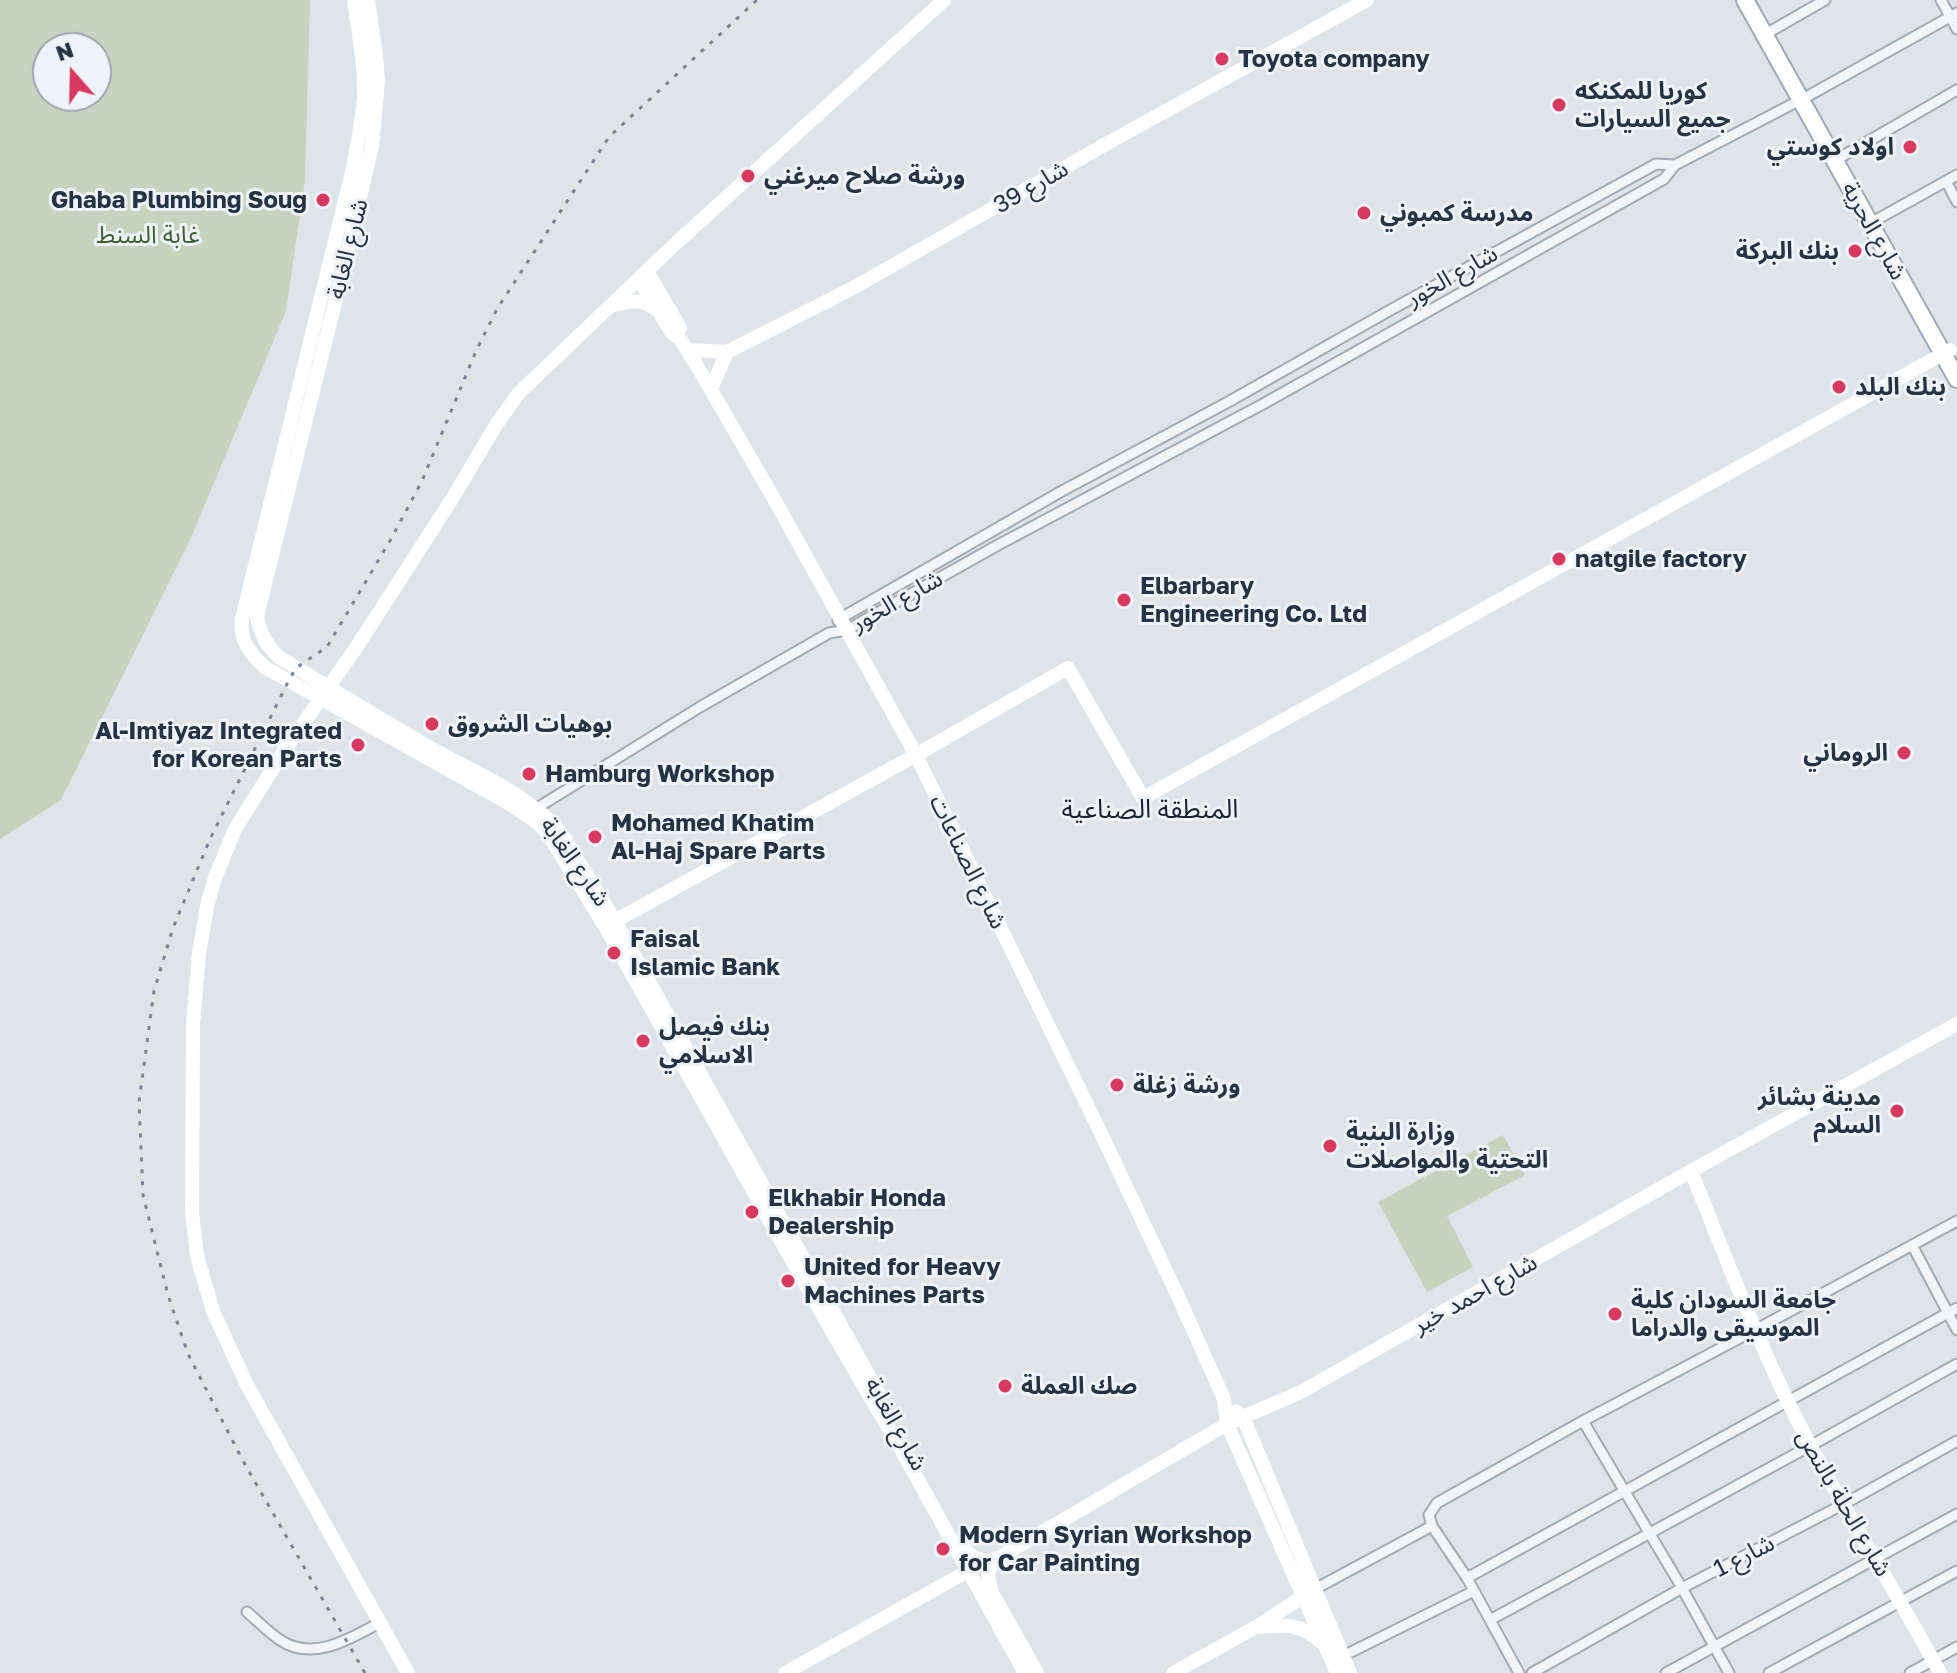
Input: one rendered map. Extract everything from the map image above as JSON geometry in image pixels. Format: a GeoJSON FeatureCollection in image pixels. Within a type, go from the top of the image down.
{"type":"FeatureCollection","features":[{"type":"Feature","properties":{"kind":"main road","name":"شارع الحرية"},"geometry":{"type":"LineString","coordinates":[[1745,0],[1841,157],[1950,355],[1957,379]]}},
{"type":"Feature","properties":{"kind":"main road","name":"شارع الحرية"},"geometry":{"type":"LineString","coordinates":[[1753,0],[1868,224],[1950,355]]}},
{"type":"Feature","properties":{"kind":"street","name":"شارع الغابة"},"geometry":{"type":"LineString","coordinates":[[354,0],[364,93],[353,168],[241,627],[242,636],[258,661],[288,682],[325,692],[537,808],[561,833],[615,921],[963,1547],[973,1558],[993,1561],[988,1574],[989,1584],[1025,1673]]}},
{"type":"Feature","properties":{"kind":"street","name":"شارع الغابة"},"geometry":{"type":"LineString","coordinates":[[368,0],[378,81],[372,146],[257,616],[261,635],[270,649],[325,692],[519,810],[538,823],[550,837],[606,928],[968,1571],[1013,1643],[1037,1673]]}},
{"type":"Feature","properties":{"kind":"street"},"geometry":{"type":"LineString","coordinates":[[408,1673],[262,1414],[228,1347],[201,1274],[192,1212],[193,1024],[208,902],[235,829],[444,513],[509,405],[643,275],[944,0]]}},
{"type":"Feature","properties":{"kind":"street","name":"شارع 39"},"geometry":{"type":"LineString","coordinates":[[684,345],[727,352],[853,288],[1367,0]]}},
{"type":"Feature","properties":{"kind":"street"},"geometry":{"type":"LineString","coordinates":[[1771,31],[1825,0]]}},
{"type":"Feature","properties":{"kind":"street"},"geometry":{"type":"LineString","coordinates":[[1941,0],[1954,15],[1957,29]]}},
{"type":"Feature","properties":{"kind":"street","name":"شارع الخور"},"geometry":{"type":"LineString","coordinates":[[844,624],[1263,404],[1664,179],[1675,165],[1954,15]]}},
{"type":"Feature","properties":{"kind":"street"},"geometry":{"type":"LineString","coordinates":[[1841,157],[1957,90]]}},
{"type":"Feature","properties":{"kind":"street","name":"شارع الخور"},"geometry":{"type":"LineString","coordinates":[[537,808],[1062,491],[1656,164],[1675,165]]}},
{"type":"Feature","properties":{"kind":"street"},"geometry":{"type":"LineString","coordinates":[[1876,220],[1957,175]]}},
{"type":"Feature","properties":{"kind":"street"},"geometry":{"type":"LineString","coordinates":[[1946,181],[1957,202]]}},
{"type":"Feature","properties":{"kind":"street"},"geometry":{"type":"LineString","coordinates":[[643,275],[662,316],[684,345]]}},
{"type":"Feature","properties":{"kind":"street"},"geometry":{"type":"LineString","coordinates":[[643,275],[680,329],[684,345]]}},
{"type":"Feature","properties":{"kind":"street"},"geometry":{"type":"LineString","coordinates":[[612,305],[642,301],[662,316]]}},
{"type":"Feature","properties":{"kind":"street"},"geometry":{"type":"LineString","coordinates":[[1385,313],[1394,330]]}},
{"type":"Feature","properties":{"kind":"street","name":"شارع الصناعات"},"geometry":{"type":"LineString","coordinates":[[684,345],[916,755],[1096,1123],[1224,1399]]}},
{"type":"Feature","properties":{"kind":"street"},"geometry":{"type":"LineString","coordinates":[[711,389],[727,352]]}},
{"type":"Feature","properties":{"kind":"street"},"geometry":{"type":"LineString","coordinates":[[615,921],[1068,668],[1143,798],[1950,355]]}},
{"type":"Feature","properties":{"kind":"street"},"geometry":{"type":"LineString","coordinates":[[1062,491],[1070,507]]}},
{"type":"Feature","properties":{"kind":"street","name":"شارع احمد خير"},"geometry":{"type":"LineString","coordinates":[[993,1561],[1227,1424],[1301,1392],[1957,1024]]}},
{"type":"Feature","properties":{"kind":"street","name":"شارع الحلة بالنص"},"geometry":{"type":"LineString","coordinates":[[1691,1171],[1755,1330],[1788,1402],[1937,1667]]}},
{"type":"Feature","properties":{"kind":"street"},"geometry":{"type":"LineString","coordinates":[[1519,1673],[1467,1578],[1432,1526],[1429,1515],[1437,1503],[1583,1421],[1957,1221]]}},
{"type":"Feature","properties":{"kind":"street"},"geometry":{"type":"LineString","coordinates":[[1912,1245],[1952,1311],[1957,1330]]}},
{"type":"Feature","properties":{"kind":"street"},"geometry":{"type":"LineString","coordinates":[[1467,1578],[1952,1311]]}},
{"type":"Feature","properties":{"kind":"street"},"geometry":{"type":"LineString","coordinates":[[1490,1620],[1957,1364]]}},
{"type":"Feature","properties":{"kind":"street"},"geometry":{"type":"LineString","coordinates":[[1224,1399],[1243,1417],[1337,1673]]}},
{"type":"Feature","properties":{"kind":"street"},"geometry":{"type":"LineString","coordinates":[[1224,1399],[1227,1424],[1350,1673]]}},
{"type":"Feature","properties":{"kind":"street"},"geometry":{"type":"LineString","coordinates":[[1583,1421],[1729,1673]]}},
{"type":"Feature","properties":{"kind":"street","name":"شارع 1"},"geometry":{"type":"LineString","coordinates":[[1532,1673],[1682,1588],[1957,1441]]}},
{"type":"Feature","properties":{"kind":"street"},"geometry":{"type":"LineString","coordinates":[[1666,1673],[1957,1514]]}},
{"type":"Feature","properties":{"kind":"street"},"geometry":{"type":"LineString","coordinates":[[1173,1673],[1256,1627],[1309,1592],[1432,1526]]}},
{"type":"Feature","properties":{"kind":"street"},"geometry":{"type":"LineString","coordinates":[[785,1673],[968,1571]]}},
{"type":"Feature","properties":{"kind":"street"},"geometry":{"type":"LineString","coordinates":[[1769,1673],[1957,1571]]}},
{"type":"Feature","properties":{"kind":"street"},"geometry":{"type":"LineString","coordinates":[[1343,1656],[1474,1591]]}},
{"type":"Feature","properties":{"kind":"street"},"geometry":{"type":"LineString","coordinates":[[247,1612],[281,1641],[304,1649],[340,1642],[379,1623]]}},
{"type":"Feature","properties":{"kind":"street"},"geometry":{"type":"LineString","coordinates":[[1256,1627],[1288,1624],[1315,1636],[1325,1646]]}},
{"type":"Feature","properties":{"kind":"street"},"geometry":{"type":"LineString","coordinates":[[1910,1673],[1937,1667],[1957,1647]]}},
{"type":"Feature","properties":{"kind":"green space","name":"غابة السنط"},"geometry":{"type":"Polygon","coordinates":[[[0,0],[310,0],[305,181],[286,311],[191,538],[61,800],[0,839],[0,0]]]}},
{"type":"Feature","properties":{"kind":"green space"},"geometry":{"type":"Polygon","coordinates":[[[1503,1135],[1525,1175],[1447,1216],[1473,1267],[1427,1292],[1378,1202],[1503,1135]]]}},
{"type":"Feature","properties":{"kind":"railway"},"geometry":{"type":"LineString","coordinates":[[365,1673],[243,1461],[188,1354],[168,1295],[143,1195],[139,1102],[154,991],[173,928],[210,839],[288,682],[296,668],[327,647],[391,539],[422,481],[476,351],[497,309],[609,137],[757,0]]}},
{"type":"Feature","properties":{"kind":"place","name":"Toyota company"},"geometry":{"type":"Point","coordinates":[1222,59]}},
{"type":"Feature","properties":{"kind":"place","name":"كوريا للمكنكه جميع السيارات"},"geometry":{"type":"Point","coordinates":[1559,105]}},
{"type":"Feature","properties":{"kind":"place","name":"اولاد كوستي"},"geometry":{"type":"Point","coordinates":[1910,147]}},
{"type":"Feature","properties":{"kind":"place","name":"ورشة صلاح ميرغني"},"geometry":{"type":"Point","coordinates":[748,176]}},
{"type":"Feature","properties":{"kind":"place","name":"Ghaba Plumbing Soug"},"geometry":{"type":"Point","coordinates":[323,200]}},
{"type":"Feature","properties":{"kind":"place","name":"مدرسة كمبوني"},"geometry":{"type":"Point","coordinates":[1364,213]}},
{"type":"Feature","properties":{"kind":"place","name":"بنك البركة"},"geometry":{"type":"Point","coordinates":[1855,251]}},
{"type":"Feature","properties":{"kind":"place","name":"بنك البلد"},"geometry":{"type":"Point","coordinates":[1839,387]}},
{"type":"Feature","properties":{"kind":"place","name":"natgile factory"},"geometry":{"type":"Point","coordinates":[1559,559]}},
{"type":"Feature","properties":{"kind":"place","name":"Elbarbary Engineering Co. Ltd"},"geometry":{"type":"Point","coordinates":[1124,600]}},
{"type":"Feature","properties":{"kind":"place","name":"بوهيات الشروق"},"geometry":{"type":"Point","coordinates":[432,724]}},
{"type":"Feature","properties":{"kind":"place","name":"Al-Imtiyaz Integrated for Korean Parts"},"geometry":{"type":"Point","coordinates":[358,745]}},
{"type":"Feature","properties":{"kind":"place","name":"الروماني"},"geometry":{"type":"Point","coordinates":[1904,753]}},
{"type":"Feature","properties":{"kind":"place","name":"Hamburg Workshop"},"geometry":{"type":"Point","coordinates":[529,774]}},
{"type":"Feature","properties":{"kind":"place","name":"Mohamed Khatim Al-Haj Spare Parts"},"geometry":{"type":"Point","coordinates":[595,837]}},
{"type":"Feature","properties":{"kind":"place","name":"Faisal Islamic Bank"},"geometry":{"type":"Point","coordinates":[614,953]}},
{"type":"Feature","properties":{"kind":"place","name":"بنك فيصل الاسلامي"},"geometry":{"type":"Point","coordinates":[643,1041]}},
{"type":"Feature","properties":{"kind":"place","name":"ورشة زغلة"},"geometry":{"type":"Point","coordinates":[1117,1085]}},
{"type":"Feature","properties":{"kind":"place","name":"مدينة بشائر السلام"},"geometry":{"type":"Point","coordinates":[1897,1111]}},
{"type":"Feature","properties":{"kind":"place","name":"وزارة البنية التحتية والمواصلات"},"geometry":{"type":"Point","coordinates":[1330,1146]}},
{"type":"Feature","properties":{"kind":"place","name":"Elkhabir Honda Dealership"},"geometry":{"type":"Point","coordinates":[752,1212]}},
{"type":"Feature","properties":{"kind":"place","name":"United for Heavy Machines Parts"},"geometry":{"type":"Point","coordinates":[788,1281]}},
{"type":"Feature","properties":{"kind":"place","name":"جامعة السودان كلية الموسيقى والدراما"},"geometry":{"type":"Point","coordinates":[1615,1314]}},
{"type":"Feature","properties":{"kind":"place","name":"صك العملة"},"geometry":{"type":"Point","coordinates":[1005,1386]}},
{"type":"Feature","properties":{"kind":"place","name":"Modern Syrian Workshop for Car Painting"},"geometry":{"type":"Point","coordinates":[943,1549]}},
{"type":"Feature","properties":{"kind":"district","name":"المنطقة الصناعية"},"geometry":{"type":"Point","coordinates":[1150,810]}}]}
